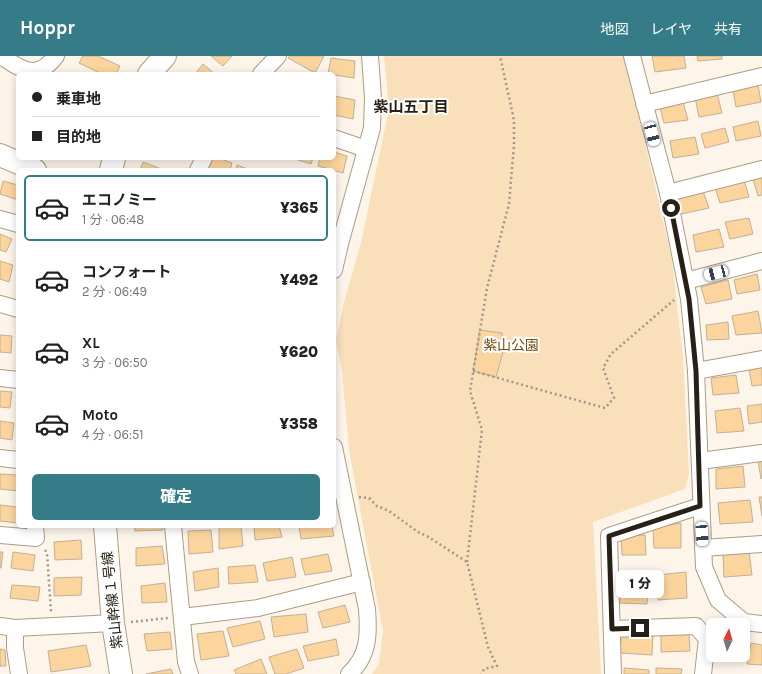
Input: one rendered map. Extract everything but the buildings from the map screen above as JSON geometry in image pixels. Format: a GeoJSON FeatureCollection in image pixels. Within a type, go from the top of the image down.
{"type":"FeatureCollection","features":[{"type":"Feature","properties":{"kind":"street"},"geometry":{"type":"LineString","coordinates":[[1,56],[24,70],[38,72],[49,65],[56,56]]}},
{"type":"Feature","properties":{"kind":"street"},"geometry":{"type":"LineString","coordinates":[[151,72],[165,56]]}},
{"type":"Feature","properties":{"kind":"street"},"geometry":{"type":"LineString","coordinates":[[263,72],[278,56]]}},
{"type":"Feature","properties":{"kind":"street"},"geometry":{"type":"LineString","coordinates":[[336,249],[337,239],[372,128],[373,110],[370,56]]}},
{"type":"Feature","properties":{"kind":"street"},"geometry":{"type":"LineString","coordinates":[[632,56],[668,193],[686,281],[696,371],[700,461],[700,506],[704,567],[718,600],[744,622],[762,624]]}},
{"type":"Feature","properties":{"kind":"street"},"geometry":{"type":"LineString","coordinates":[[644,104],[762,76]]}},
{"type":"Feature","properties":{"kind":"street"},"geometry":{"type":"LineString","coordinates":[[336,139],[366,149]]}},
{"type":"Feature","properties":{"kind":"street"},"geometry":{"type":"LineString","coordinates":[[0,155],[30,168]]}},
{"type":"Feature","properties":{"kind":"street"},"geometry":{"type":"LineString","coordinates":[[668,193],[762,169]]}},
{"type":"Feature","properties":{"kind":"street"},"geometry":{"type":"LineString","coordinates":[[0,219],[16,223]]}},
{"type":"Feature","properties":{"kind":"street"},"geometry":{"type":"LineString","coordinates":[[686,281],[762,261]]}},
{"type":"Feature","properties":{"kind":"street"},"geometry":{"type":"LineString","coordinates":[[0,304],[16,308]]}},
{"type":"Feature","properties":{"kind":"street"},"geometry":{"type":"LineString","coordinates":[[696,371],[762,359]]}},
{"type":"Feature","properties":{"kind":"street"},"geometry":{"type":"LineString","coordinates":[[0,378],[16,380]]}},
{"type":"Feature","properties":{"kind":"street"},"geometry":{"type":"LineString","coordinates":[[700,461],[762,453]]}},
{"type":"Feature","properties":{"kind":"street"},"geometry":{"type":"LineString","coordinates":[[336,455],[362,582],[369,632],[360,664],[349,674]]}},
{"type":"Feature","properties":{"kind":"street"},"geometry":{"type":"LineString","coordinates":[[0,458],[16,460]]}},
{"type":"Feature","properties":{"kind":"street"},"geometry":{"type":"LineString","coordinates":[[613,674],[609,536],[700,506]]}},
{"type":"Feature","properties":{"kind":"street","name":"紫山幹線１号線"},"geometry":{"type":"LineString","coordinates":[[106,528],[121,622],[121,674]]}},
{"type":"Feature","properties":{"kind":"street"},"geometry":{"type":"LineString","coordinates":[[173,528],[186,662],[190,674]]}},
{"type":"Feature","properties":{"kind":"street"},"geometry":{"type":"LineString","coordinates":[[0,535],[36,532]]}},
{"type":"Feature","properties":{"kind":"street"},"geometry":{"type":"LineString","coordinates":[[703,548],[762,544]]}},
{"type":"Feature","properties":{"kind":"street"},"geometry":{"type":"LineString","coordinates":[[182,617],[258,608],[362,582]]}},
{"type":"Feature","properties":{"kind":"street"},"geometry":{"type":"LineString","coordinates":[[19,674],[15,648],[7,627],[121,622]]}},
{"type":"Feature","properties":{"kind":"street"},"geometry":{"type":"LineString","coordinates":[[612,629],[696,626],[707,639],[703,674]]}},
{"type":"Feature","properties":{"kind":"path"},"geometry":{"type":"LineString","coordinates":[[481,674],[484,669],[497,666],[488,647],[467,562],[482,430],[470,391],[487,288],[509,204],[514,120],[500,56]]}},
{"type":"Feature","properties":{"kind":"path"},"geometry":{"type":"LineString","coordinates":[[473,370],[605,408],[614,398],[603,368],[611,354],[677,298]]}},
{"type":"Feature","properties":{"kind":"path"},"geometry":{"type":"LineString","coordinates":[[345,498],[369,498],[377,506],[389,511],[418,532],[467,562]]}},
{"type":"Feature","properties":{"kind":"path"},"geometry":{"type":"LineString","coordinates":[[36,532],[47,553],[52,626]]}},
{"type":"Feature","properties":{"kind":"path"},"geometry":{"type":"LineString","coordinates":[[121,622],[182,617]]}},
{"type":"Feature","properties":{"kind":"green space","name":"紫山公園"},"geometry":{"type":"Polygon","coordinates":[[[384,56],[625,56],[672,260],[683,357],[689,474],[685,489],[593,522],[601,674],[372,674],[379,664],[383,631],[349,450],[342,371],[336,341],[344,302],[361,243],[389,109],[384,56]]]}},
{"type":"Feature","properties":{"kind":"district","name":"紫山五丁目"},"geometry":{"type":"Point","coordinates":[411,107]}},
{"type":"Feature","properties":{"kind":"route"},"geometry":{"type":"LineString","coordinates":[[640,628],[612,629],[609,536],[700,506],[700,461],[696,371],[689,299],[671,208]]}}]}
